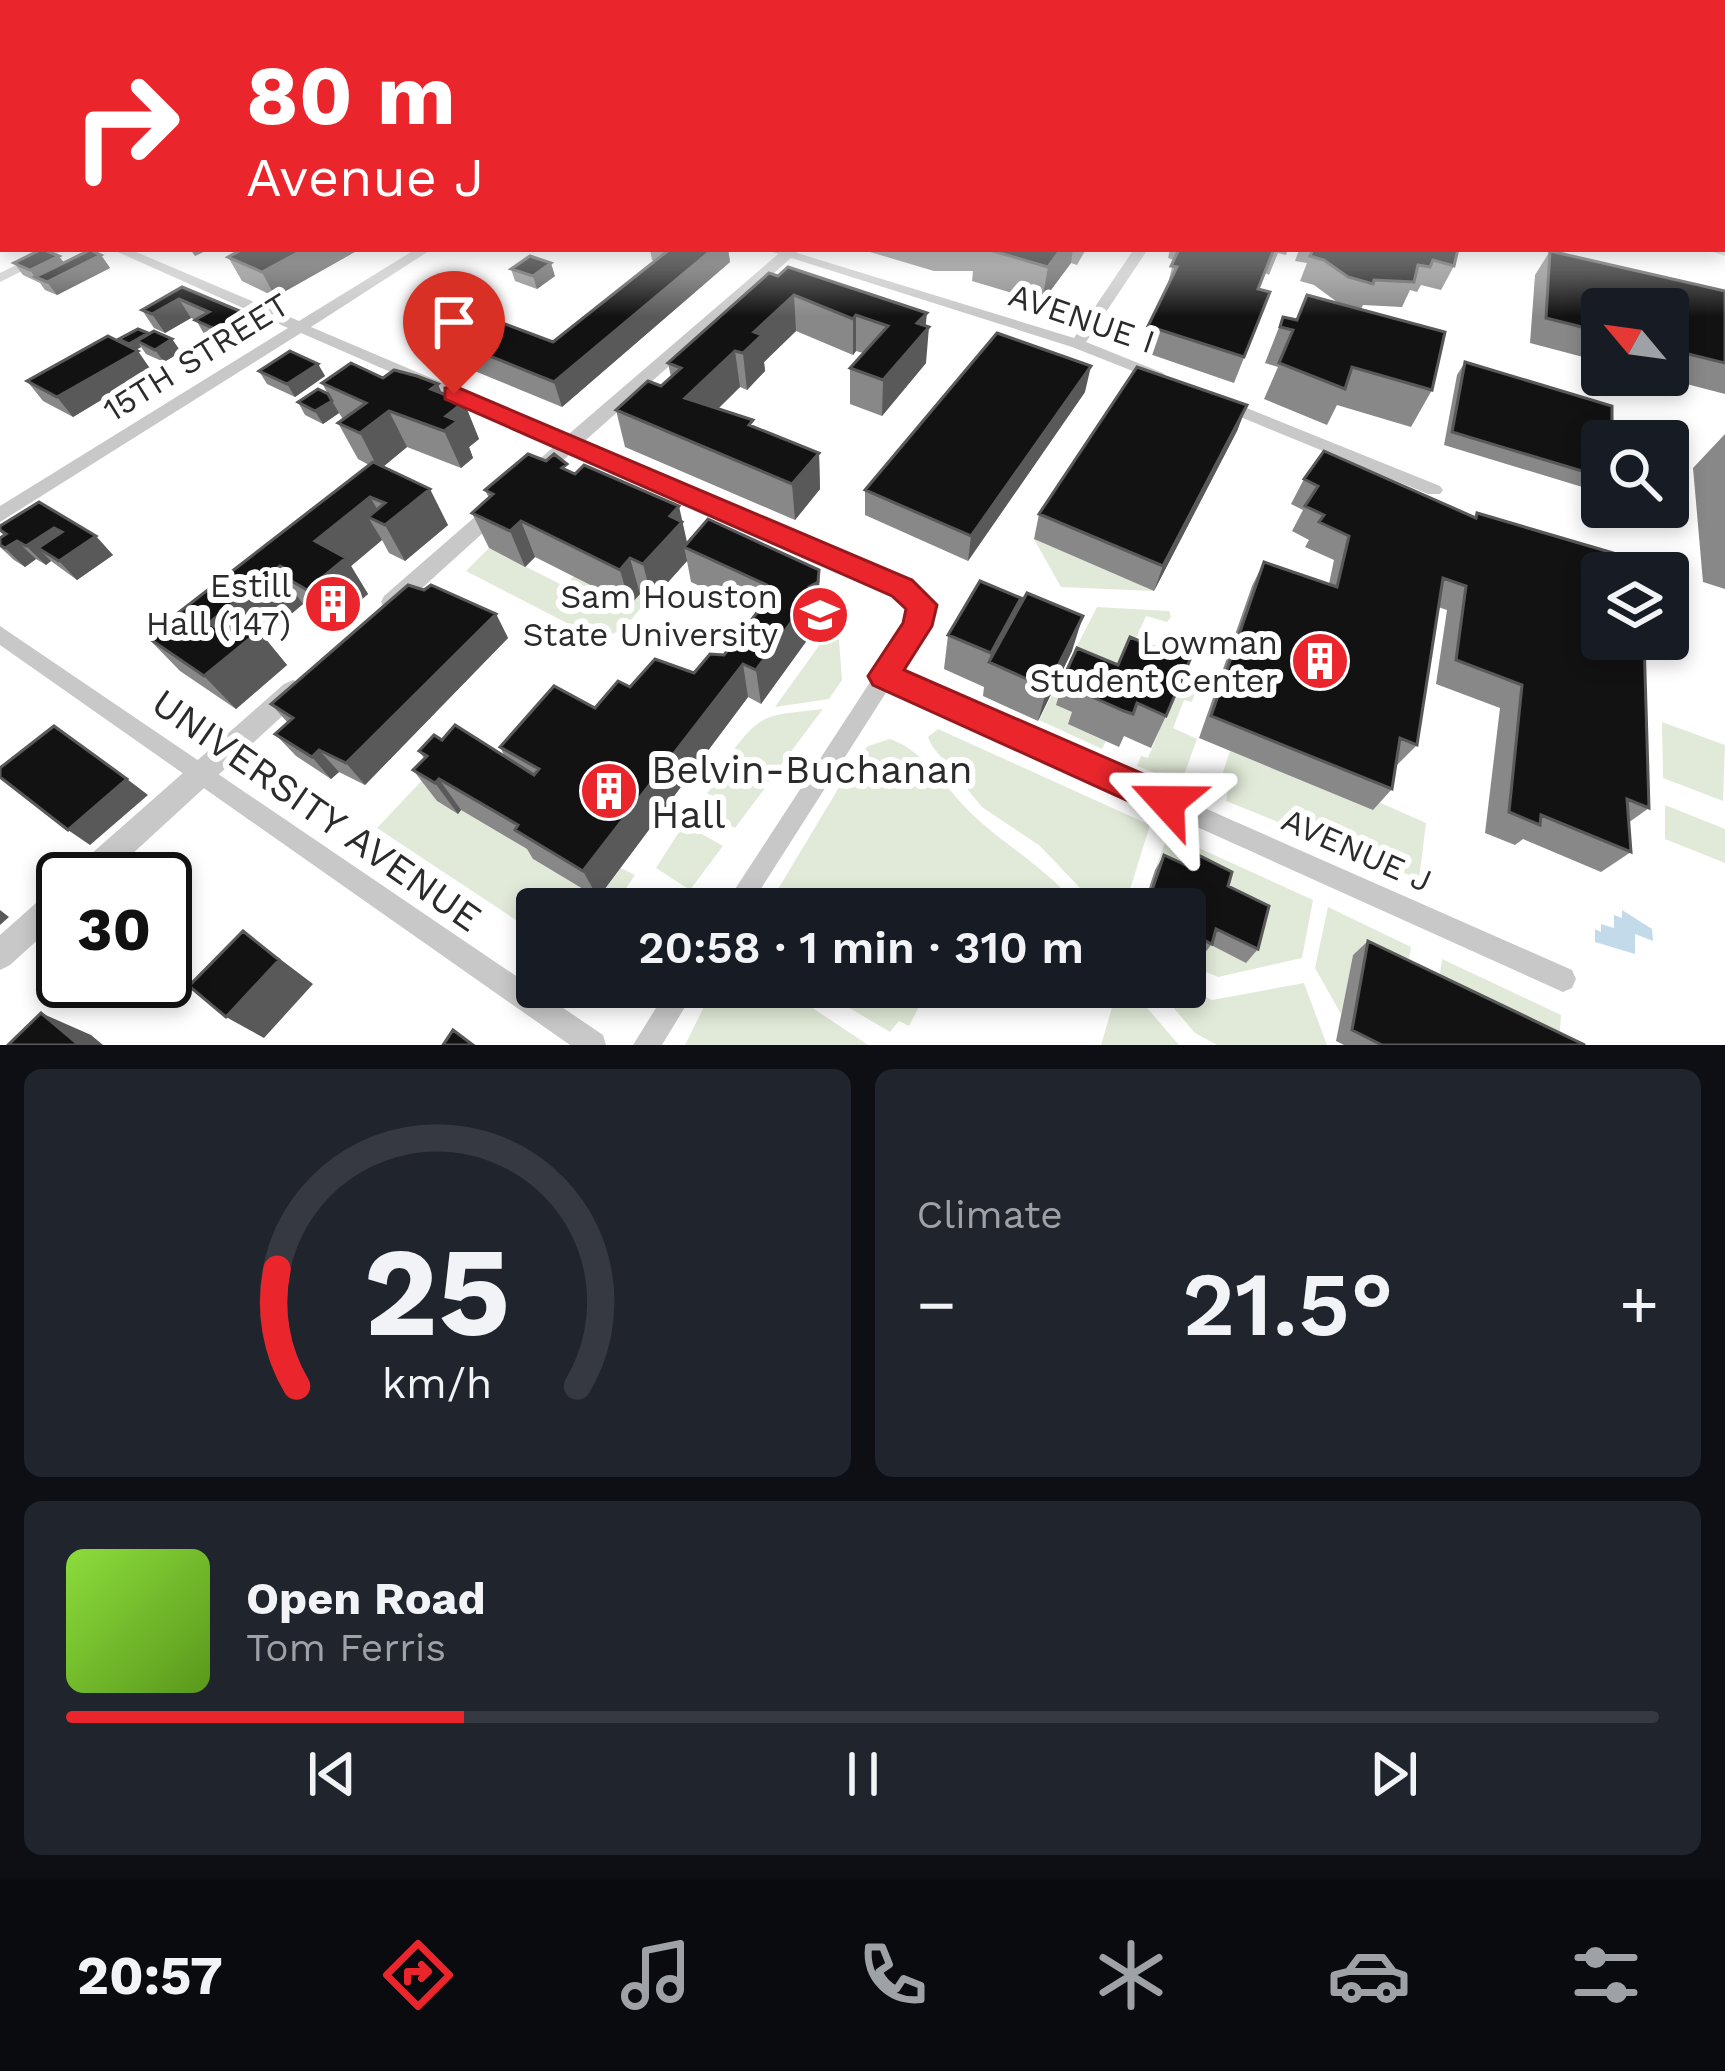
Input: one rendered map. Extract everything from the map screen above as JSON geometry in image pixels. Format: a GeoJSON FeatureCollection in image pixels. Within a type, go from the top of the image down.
{"type":"FeatureCollection","features":[{"type":"Feature","properties":{"kind":"street"},"geometry":{"type":"LineString","coordinates":[[0,278],[53,252]]}},
{"type":"Feature","properties":{"kind":"street"},"geometry":{"type":"LineString","coordinates":[[125,252],[902,588],[922,605],[917,626],[748,888]]}},
{"type":"Feature","properties":{"kind":"street","name":"15TH STREET"},"geometry":{"type":"LineString","coordinates":[[0,515],[420,252]]}},
{"type":"Feature","properties":{"kind":"street"},"geometry":{"type":"LineString","coordinates":[[380,613],[782,252]]}},
{"type":"Feature","properties":{"kind":"street","name":"AVENUE I"},"geometry":{"type":"LineString","coordinates":[[786,252],[1077,344],[1183,386]]}},
{"type":"Feature","properties":{"kind":"street"},"geometry":{"type":"LineString","coordinates":[[1077,344],[1139,252]]}},
{"type":"Feature","properties":{"kind":"street"},"geometry":{"type":"LineString","coordinates":[[1202,394],[1434,490]]}},
{"type":"Feature","properties":{"kind":"street","name":"UNIVERSITY AVENUE"},"geometry":{"type":"LineString","coordinates":[[0,634],[593,1045]]}},
{"type":"Feature","properties":{"kind":"street"},"geometry":{"type":"LineString","coordinates":[[113,852],[309,676]]}},
{"type":"Feature","properties":{"kind":"street","name":"AVENUE J"},"geometry":{"type":"LineString","coordinates":[[884,676],[1563,979]]}},
{"type":"Feature","properties":{"kind":"street"},"geometry":{"type":"LineString","coordinates":[[0,955],[36,922]]}},
{"type":"Feature","properties":{"kind":"street"},"geometry":{"type":"LineString","coordinates":[[646,1045],[670,1008]]}},
{"type":"Feature","properties":{"kind":"green space"},"geometry":{"type":"Polygon","coordinates":[[[1034,539],[1154,591],[1061,587],[1034,539]]]}},
{"type":"Feature","properties":{"kind":"green space"},"geometry":{"type":"Polygon","coordinates":[[[489,548],[564,586],[574,576],[649,598],[619,630],[594,637],[466,571],[489,548]]]}},
{"type":"Feature","properties":{"kind":"green space"},"geometry":{"type":"Polygon","coordinates":[[[1097,607],[1169,611],[1171,617],[1167,622],[1146,616],[1132,648],[1144,654],[1073,713],[1106,741],[1102,749],[1039,720],[1097,607]]]}},
{"type":"Feature","properties":{"kind":"green space"},"geometry":{"type":"Polygon","coordinates":[[[828,633],[839,640],[842,680],[829,699],[775,707],[828,633]]]}},
{"type":"Feature","properties":{"kind":"green space"},"geometry":{"type":"Polygon","coordinates":[[[1181,677],[1198,684],[1192,702],[1184,700],[1173,728],[1197,739],[1181,783],[1137,766],[1141,756],[1148,758],[1181,677]]]}},
{"type":"Feature","properties":{"kind":"green space"},"geometry":{"type":"Polygon","coordinates":[[[823,709],[768,782],[726,760],[748,732],[766,719],[823,709]]]}},
{"type":"Feature","properties":{"kind":"green space"},"geometry":{"type":"Polygon","coordinates":[[[1662,722],[1725,745],[1723,801],[1663,778],[1662,722]]]}},
{"type":"Feature","properties":{"kind":"green space"},"geometry":{"type":"Polygon","coordinates":[[[938,729],[1150,825],[1130,888],[1080,888],[1040,846],[982,807],[928,737],[938,729]]]}},
{"type":"Feature","properties":{"kind":"green space"},"geometry":{"type":"Polygon","coordinates":[[[890,739],[903,745],[973,815],[1060,888],[779,888],[868,746],[890,739]]]}},
{"type":"Feature","properties":{"kind":"green space"},"geometry":{"type":"Polygon","coordinates":[[[1230,751],[1372,809],[1374,800],[1426,823],[1419,879],[1226,801],[1231,775],[1223,772],[1230,751]]]}},
{"type":"Feature","properties":{"kind":"green space"},"geometry":{"type":"Polygon","coordinates":[[[447,754],[438,802],[457,813],[461,810],[537,855],[534,860],[581,888],[516,888],[516,920],[377,828],[447,754]]]}},
{"type":"Feature","properties":{"kind":"green space"},"geometry":{"type":"Polygon","coordinates":[[[726,767],[765,788],[735,828],[697,808],[726,767]]]}},
{"type":"Feature","properties":{"kind":"green space"},"geometry":{"type":"Polygon","coordinates":[[[1665,805],[1725,829],[1725,863],[1665,839],[1665,805]]]}},
{"type":"Feature","properties":{"kind":"green space"},"geometry":{"type":"Polygon","coordinates":[[[684,824],[723,846],[692,888],[656,868],[684,824]]]}},
{"type":"Feature","properties":{"kind":"green space"},"geometry":{"type":"Polygon","coordinates":[[[1168,834],[1313,900],[1302,958],[1218,977],[1206,972],[1206,942],[1245,962],[1206,922],[1206,888],[1173,888],[1155,870],[1168,834]]]}},
{"type":"Feature","properties":{"kind":"green space"},"geometry":{"type":"Polygon","coordinates":[[[621,868],[635,875],[626,888],[606,888],[621,868]]]}},
{"type":"Feature","properties":{"kind":"green space"},"geometry":{"type":"Polygon","coordinates":[[[1328,907],[1411,947],[1405,980],[1353,955],[1341,1014],[1315,968],[1328,907]]]}},
{"type":"Feature","properties":{"kind":"green space"},"geometry":{"type":"Polygon","coordinates":[[[1442,959],[1561,1015],[1559,1045],[1437,996],[1442,959]]]}},
{"type":"Feature","properties":{"kind":"green space"},"geometry":{"type":"Polygon","coordinates":[[[1304,983],[1327,1045],[1217,1045],[1195,1033],[1174,1008],[1206,1008],[1206,997],[1212,1000],[1304,983]]]}},
{"type":"Feature","properties":{"kind":"green space"},"geometry":{"type":"Polygon","coordinates":[[[704,1008],[812,1008],[868,1045],[685,1045],[704,1008]]]}},
{"type":"Feature","properties":{"kind":"green space"},"geometry":{"type":"Polygon","coordinates":[[[849,1008],[918,1008],[909,1026],[899,1021],[890,1032],[849,1008]]]}},
{"type":"Feature","properties":{"kind":"green space"},"geometry":{"type":"Polygon","coordinates":[[[1112,1008],[1147,1008],[1179,1045],[1101,1045],[1112,1008]]]}},
{"type":"Feature","properties":{"kind":"water"},"geometry":{"type":"Polygon","coordinates":[[[1622,910],[1652,929],[1653,941],[1635,934],[1635,954],[1595,942],[1595,929],[1601,932],[1601,924],[1614,928],[1614,915],[1622,918],[1622,910]]]}},
{"type":"Feature","properties":{"kind":"building"},"geometry":{"type":"Polygon","coordinates":[[[36,252],[59,256],[30,270],[14,263],[36,252]]]}},
{"type":"Feature","properties":{"kind":"building"},"geometry":{"type":"Polygon","coordinates":[[[86,252],[101,255],[47,282],[35,277],[86,252]]]}},
{"type":"Feature","properties":{"kind":"building"},"geometry":{"type":"Polygon","coordinates":[[[237,252],[299,252],[262,272],[228,257],[237,252]]]}},
{"type":"Feature","properties":{"kind":"building"},"geometry":{"type":"Polygon","coordinates":[[[666,252],[709,252],[554,382],[445,338],[478,314],[553,342],[666,252]]]}},
{"type":"Feature","properties":{"kind":"building"},"geometry":{"type":"Polygon","coordinates":[[[996,252],[1059,252],[1048,267],[996,252]]]}},
{"type":"Feature","properties":{"kind":"building"},"geometry":{"type":"Polygon","coordinates":[[[1178,252],[1273,252],[1258,289],[1270,292],[1244,357],[1148,326],[1177,267],[1171,266],[1178,252]]]}},
{"type":"Feature","properties":{"kind":"building"},"geometry":{"type":"Polygon","coordinates":[[[1312,252],[1457,252],[1454,266],[1433,260],[1430,267],[1418,265],[1414,282],[1374,280],[1373,284],[1348,277],[1310,256],[1312,252]]]}},
{"type":"Feature","properties":{"kind":"building"},"geometry":{"type":"Polygon","coordinates":[[[1550,252],[1725,291],[1725,363],[1689,354],[1689,288],[1581,288],[1581,327],[1546,318],[1550,252]]]}},
{"type":"Feature","properties":{"kind":"building"},"geometry":{"type":"Polygon","coordinates":[[[530,256],[551,263],[533,276],[511,269],[530,256]]]}},
{"type":"Feature","properties":{"kind":"building"},"geometry":{"type":"Polygon","coordinates":[[[788,267],[927,313],[917,323],[929,327],[883,380],[850,368],[888,326],[856,315],[853,319],[794,295],[754,332],[762,335],[743,353],[735,351],[685,398],[753,420],[749,425],[819,453],[792,484],[616,410],[648,381],[661,386],[681,368],[668,363],[769,273],[778,276],[788,267]]]}},
{"type":"Feature","properties":{"kind":"building"},"geometry":{"type":"Polygon","coordinates":[[[182,287],[247,314],[220,331],[195,320],[209,312],[179,299],[152,314],[142,310],[182,287]]]}},
{"type":"Feature","properties":{"kind":"building"},"geometry":{"type":"Polygon","coordinates":[[[1307,295],[1445,332],[1432,390],[1352,367],[1345,389],[1279,363],[1293,330],[1280,327],[1283,317],[1297,320],[1307,295]]]}},
{"type":"Feature","properties":{"kind":"building"},"geometry":{"type":"Polygon","coordinates":[[[138,329],[148,333],[129,344],[119,339],[138,329]]]}},
{"type":"Feature","properties":{"kind":"building"},"geometry":{"type":"Polygon","coordinates":[[[154,331],[172,339],[155,350],[137,341],[154,331]]]}},
{"type":"Feature","properties":{"kind":"building"},"geometry":{"type":"Polygon","coordinates":[[[997,333],[1091,366],[971,536],[865,490],[997,333]]]}},
{"type":"Feature","properties":{"kind":"building"},"geometry":{"type":"Polygon","coordinates":[[[108,336],[138,351],[57,397],[27,381],[108,336]]]}},
{"type":"Feature","properties":{"kind":"building"},"geometry":{"type":"Polygon","coordinates":[[[290,351],[318,364],[287,384],[259,371],[290,351]]]}},
{"type":"Feature","properties":{"kind":"building"},"geometry":{"type":"Polygon","coordinates":[[[1465,362],[1612,406],[1612,420],[1581,420],[1581,471],[1452,432],[1465,362]]]}},
{"type":"Feature","properties":{"kind":"building"},"geometry":{"type":"Polygon","coordinates":[[[351,363],[383,378],[394,370],[438,384],[431,389],[464,402],[446,416],[458,421],[444,431],[389,411],[360,433],[338,423],[366,403],[322,383],[351,363]]]}},
{"type":"Feature","properties":{"kind":"building"},"geometry":{"type":"Polygon","coordinates":[[[1137,367],[1247,405],[1163,566],[1039,514],[1137,367]]]}},
{"type":"Feature","properties":{"kind":"building"},"geometry":{"type":"Polygon","coordinates":[[[318,389],[332,401],[315,411],[298,402],[318,389]]]}},
{"type":"Feature","properties":{"kind":"building","name":"Lowman Student Center"},"geometry":{"type":"Polygon","coordinates":[[[1324,451],[1476,518],[1477,513],[1610,552],[1581,552],[1581,660],[1645,660],[1649,808],[1627,799],[1631,852],[1541,815],[1540,825],[1509,812],[1522,685],[1456,660],[1466,586],[1443,578],[1417,745],[1400,738],[1392,789],[1211,716],[1264,562],[1337,587],[1349,536],[1319,522],[1324,515],[1305,506],[1318,486],[1304,479],[1324,451]]]}},
{"type":"Feature","properties":{"kind":"building"},"geometry":{"type":"Polygon","coordinates":[[[528,454],[546,461],[554,454],[567,464],[562,468],[575,474],[584,465],[679,506],[670,516],[682,522],[643,564],[630,558],[620,570],[521,521],[510,531],[472,513],[493,494],[485,490],[528,454]]]}},
{"type":"Feature","properties":{"kind":"building"},"geometry":{"type":"Polygon","coordinates":[[[373,462],[430,489],[385,525],[368,517],[385,503],[370,497],[315,541],[346,558],[307,590],[283,576],[290,571],[280,566],[209,623],[224,633],[240,619],[259,631],[204,676],[147,637],[373,462]]]}},
{"type":"Feature","properties":{"kind":"building"},"geometry":{"type":"Polygon","coordinates":[[[39,502],[96,536],[59,561],[38,548],[62,532],[54,528],[26,546],[17,541],[5,548],[0,545],[6,534],[0,526],[39,502]]]}},
{"type":"Feature","properties":{"kind":"building"},"geometry":{"type":"Polygon","coordinates":[[[708,519],[819,570],[818,582],[809,587],[810,597],[756,670],[743,664],[583,871],[515,830],[518,825],[439,779],[435,783],[413,770],[427,756],[419,751],[434,735],[442,740],[455,725],[534,775],[539,769],[500,747],[554,686],[595,708],[618,681],[630,687],[655,659],[694,673],[710,654],[724,655],[770,596],[767,585],[684,547],[708,519]]]}},
{"type":"Feature","properties":{"kind":"building"},"geometry":{"type":"Polygon","coordinates":[[[980,581],[1021,598],[991,653],[948,635],[980,581]]]}},
{"type":"Feature","properties":{"kind":"building"},"geometry":{"type":"Polygon","coordinates":[[[408,585],[424,590],[431,585],[496,614],[346,763],[319,750],[312,757],[275,734],[293,718],[271,704],[408,585]]]}},
{"type":"Feature","properties":{"kind":"building"},"geometry":{"type":"Polygon","coordinates":[[[1027,593],[1083,616],[1047,688],[989,662],[1027,593]]]}},
{"type":"Feature","properties":{"kind":"building"},"geometry":{"type":"Polygon","coordinates":[[[1164,636],[1195,648],[1166,716],[1137,703],[1133,714],[1124,711],[1079,691],[1084,680],[1066,672],[1077,648],[1118,665],[1130,637],[1159,649],[1164,636]]]}},
{"type":"Feature","properties":{"kind":"building"},"geometry":{"type":"Polygon","coordinates":[[[54,726],[127,779],[68,830],[0,777],[0,768],[54,726]]]}},
{"type":"Feature","properties":{"kind":"building"},"geometry":{"type":"Polygon","coordinates":[[[1164,855],[1194,869],[1198,855],[1232,872],[1228,886],[1269,906],[1258,949],[1216,929],[1212,944],[1206,941],[1206,888],[1153,888],[1164,855]]]}},
{"type":"Feature","properties":{"kind":"building"},"geometry":{"type":"Polygon","coordinates":[[[243,931],[279,960],[226,1017],[192,989],[192,983],[243,931]]]}},
{"type":"Feature","properties":{"kind":"building"},"geometry":{"type":"Polygon","coordinates":[[[1368,941],[1585,1045],[1382,1045],[1352,1030],[1368,941]]]}},
{"type":"Feature","properties":{"kind":"building"},"geometry":{"type":"Polygon","coordinates":[[[41,1013],[79,1045],[8,1045],[41,1013]]]}},
{"type":"Feature","properties":{"kind":"building"},"geometry":{"type":"Polygon","coordinates":[[[453,1030],[473,1045],[443,1045],[453,1030]]]}},
{"type":"Feature","properties":{"kind":"place","name":"Estill Hall (147)"},"geometry":{"type":"Point","coordinates":[333,604]}},
{"type":"Feature","properties":{"kind":"place","name":"Sam Houston State University"},"geometry":{"type":"Point","coordinates":[820,615]}},
{"type":"Feature","properties":{"kind":"place","name":"Lowman Student Center"},"geometry":{"type":"Point","coordinates":[1320,661]}},
{"type":"Feature","properties":{"kind":"place","name":"Belvin-Buchanan Hall"},"geometry":{"type":"Point","coordinates":[609,791]}},
{"type":"Feature","properties":{"kind":"route"},"geometry":{"type":"LineString","coordinates":[[454,394],[902,588],[922,605],[917,626],[884,676],[1167,802]]}}]}
